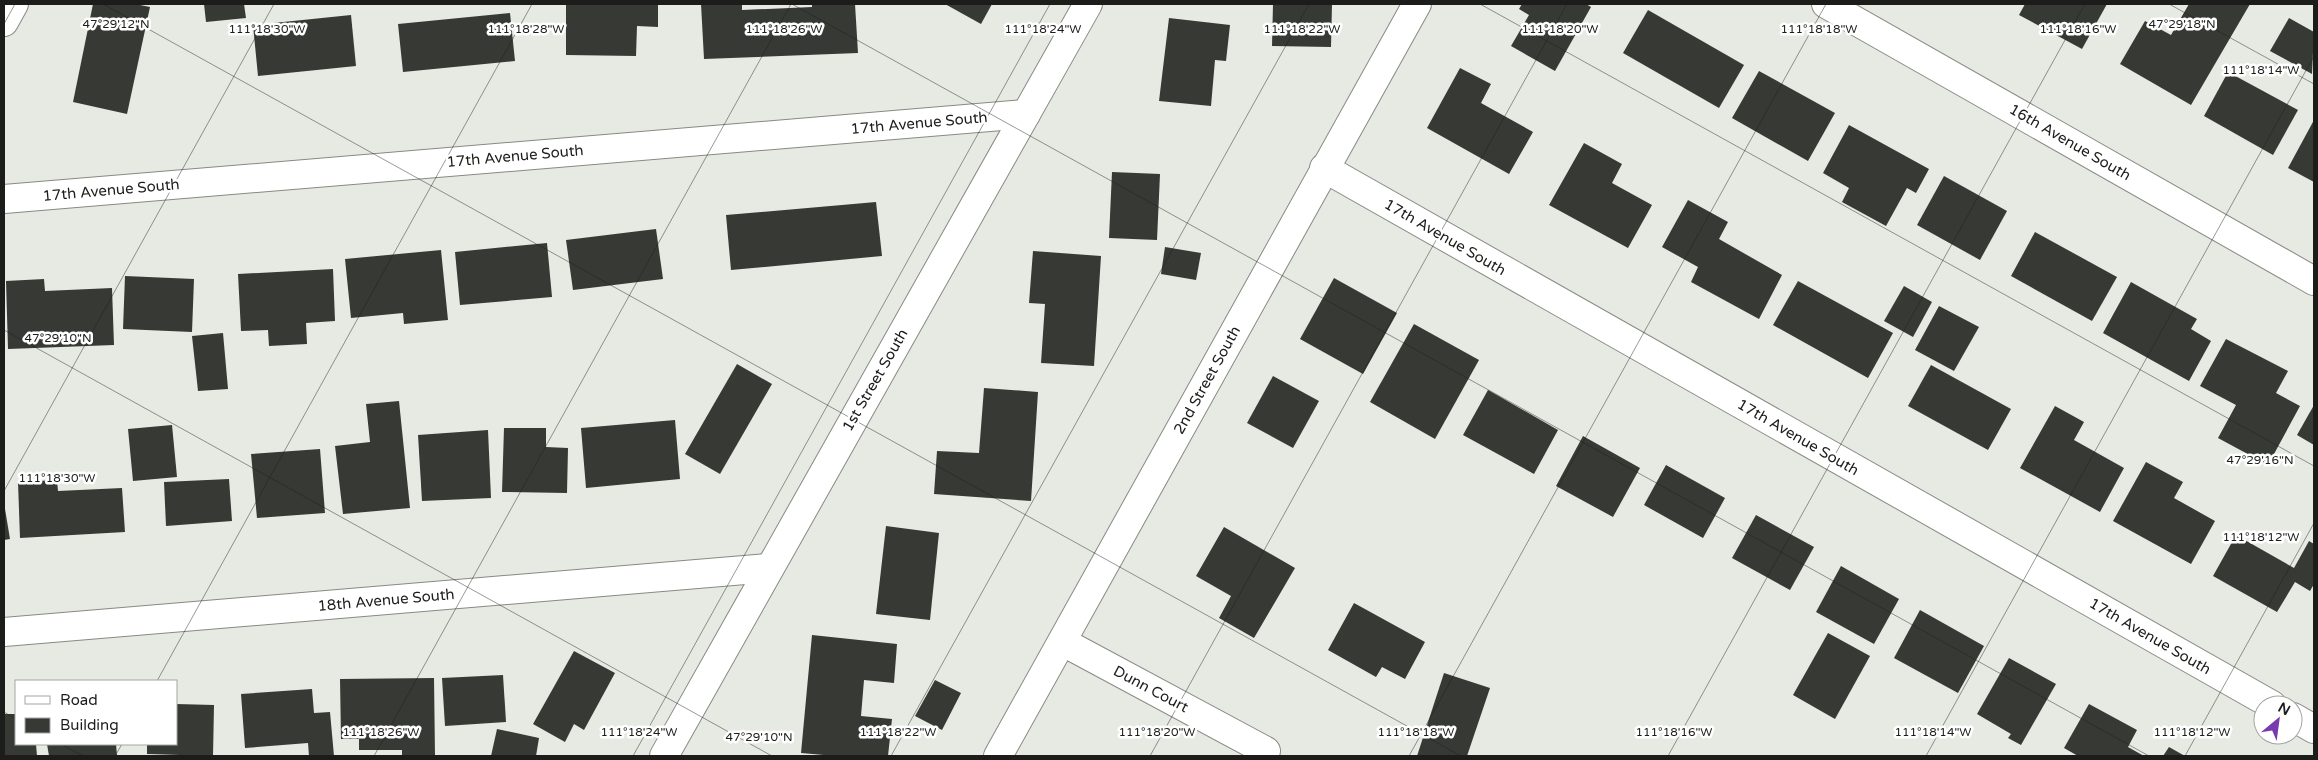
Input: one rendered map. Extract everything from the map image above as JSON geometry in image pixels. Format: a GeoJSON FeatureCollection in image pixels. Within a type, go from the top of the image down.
{"type":"FeatureCollection","features":[{"type":"Feature","properties":{"kind":"street"},"geometry":{"type":"LineString","coordinates":[[4,22],[14,4]]}},
{"type":"Feature","properties":{"kind":"street","name":"1st Street South"},"geometry":{"type":"LineString","coordinates":[[664,756],[1088,4]]}},
{"type":"Feature","properties":{"kind":"street","name":"2nd Street South"},"geometry":{"type":"LineString","coordinates":[[998,756],[1416,4]]}},
{"type":"Feature","properties":{"kind":"street","name":"16th Avenue South"},"geometry":{"type":"LineString","coordinates":[[1826,4],[2314,280]]}},
{"type":"Feature","properties":{"kind":"street","name":"17th Avenue South"},"geometry":{"type":"LineString","coordinates":[[4,199],[1026,114]]}},
{"type":"Feature","properties":{"kind":"street","name":"17th Avenue South"},"geometry":{"type":"LineString","coordinates":[[1324,168],[2254,695]]}},
{"type":"Feature","properties":{"kind":"street","name":"18th Avenue South"},"geometry":{"type":"LineString","coordinates":[[4,632],[769,568]]}},
{"type":"Feature","properties":{"kind":"street","name":"Dunn Court"},"geometry":{"type":"LineString","coordinates":[[1063,642],[1266,751]]}},
{"type":"Feature","properties":{"kind":"street"},"geometry":{"type":"LineString","coordinates":[[2303,723],[2314,729]]}},
{"type":"Feature","properties":{"kind":"building"},"geometry":{"type":"Polygon","coordinates":[[[93,4],[135,4],[150,7],[127,114],[73,102],[93,4]]]}},
{"type":"Feature","properties":{"kind":"building"},"geometry":{"type":"Polygon","coordinates":[[[204,4],[244,4],[246,18],[206,22],[204,4]]]}},
{"type":"Feature","properties":{"kind":"building"},"geometry":{"type":"Polygon","coordinates":[[[566,4],[658,4],[658,27],[637,26],[636,56],[566,55],[566,4]]]}},
{"type":"Feature","properties":{"kind":"building"},"geometry":{"type":"Polygon","coordinates":[[[701,4],[742,4],[742,10],[812,7],[812,4],[855,4],[858,53],[704,59],[701,4]]]}},
{"type":"Feature","properties":{"kind":"building"},"geometry":{"type":"Polygon","coordinates":[[[945,4],[992,4],[981,24],[945,4]]]}},
{"type":"Feature","properties":{"kind":"building"},"geometry":{"type":"Polygon","coordinates":[[[1273,4],[1332,4],[1331,47],[1272,46],[1273,4]]]}},
{"type":"Feature","properties":{"kind":"building"},"geometry":{"type":"Polygon","coordinates":[[[1522,4],[1586,4],[1591,7],[1555,71],[1511,46],[1529,15],[1519,9],[1522,4]]]}},
{"type":"Feature","properties":{"kind":"building"},"geometry":{"type":"Polygon","coordinates":[[[2025,4],[2107,4],[2082,49],[2019,15],[2025,4]]]}},
{"type":"Feature","properties":{"kind":"building"},"geometry":{"type":"Polygon","coordinates":[[[2189,4],[2250,4],[2191,105],[2120,64],[2145,21],[2171,35],[2189,4]]]}},
{"type":"Feature","properties":{"kind":"building"},"geometry":{"type":"Polygon","coordinates":[[[1648,10],[1744,65],[1719,108],[1623,53],[1648,10]]]}},
{"type":"Feature","properties":{"kind":"building"},"geometry":{"type":"Polygon","coordinates":[[[510,13],[515,61],[403,72],[398,24],[510,13]]]}},
{"type":"Feature","properties":{"kind":"building"},"geometry":{"type":"Polygon","coordinates":[[[351,15],[356,66],[258,76],[253,25],[351,15]]]}},
{"type":"Feature","properties":{"kind":"building"},"geometry":{"type":"Polygon","coordinates":[[[1169,18],[1230,25],[1226,61],[1215,60],[1211,106],[1159,101],[1169,18]]]}},
{"type":"Feature","properties":{"kind":"building"},"geometry":{"type":"Polygon","coordinates":[[[2289,18],[2314,32],[2312,74],[2270,51],[2289,18]]]}},
{"type":"Feature","properties":{"kind":"building"},"geometry":{"type":"Polygon","coordinates":[[[1460,68],[1491,84],[1481,103],[1533,132],[1509,174],[1427,128],[1460,68]]]}},
{"type":"Feature","properties":{"kind":"building"},"geometry":{"type":"Polygon","coordinates":[[[1759,71],[1835,113],[1808,161],[1732,118],[1759,71]]]}},
{"type":"Feature","properties":{"kind":"building"},"geometry":{"type":"Polygon","coordinates":[[[2228,72],[2298,110],[2273,155],[2204,116],[2228,72]]]}},
{"type":"Feature","properties":{"kind":"building"},"geometry":{"type":"Polygon","coordinates":[[[2314,120],[2314,182],[2288,168],[2314,120]]]}},
{"type":"Feature","properties":{"kind":"building"},"geometry":{"type":"Polygon","coordinates":[[[1849,125],[1929,169],[1916,193],[1907,188],[1886,226],[1842,202],[1849,188],[1823,173],[1849,125]]]}},
{"type":"Feature","properties":{"kind":"building"},"geometry":{"type":"Polygon","coordinates":[[[1584,143],[1622,164],[1612,183],[1652,205],[1628,248],[1549,205],[1584,143]]]}},
{"type":"Feature","properties":{"kind":"building"},"geometry":{"type":"Polygon","coordinates":[[[1112,172],[1160,174],[1157,240],[1109,238],[1112,172]]]}},
{"type":"Feature","properties":{"kind":"building"},"geometry":{"type":"Polygon","coordinates":[[[1944,176],[2007,211],[1980,260],[1917,225],[1944,176]]]}},
{"type":"Feature","properties":{"kind":"building"},"geometry":{"type":"Polygon","coordinates":[[[1688,200],[1728,222],[1719,239],[1782,275],[1759,319],[1691,282],[1698,267],[1662,247],[1688,200]]]}},
{"type":"Feature","properties":{"kind":"building"},"geometry":{"type":"Polygon","coordinates":[[[876,202],[882,256],[731,270],[726,215],[876,202]]]}},
{"type":"Feature","properties":{"kind":"building"},"geometry":{"type":"Polygon","coordinates":[[[656,229],[663,279],[573,290],[566,240],[656,229]]]}},
{"type":"Feature","properties":{"kind":"building"},"geometry":{"type":"Polygon","coordinates":[[[2035,232],[2117,277],[2092,321],[2011,276],[2035,232]]]}},
{"type":"Feature","properties":{"kind":"building"},"geometry":{"type":"Polygon","coordinates":[[[547,243],[552,297],[460,305],[455,252],[547,243]]]}},
{"type":"Feature","properties":{"kind":"building"},"geometry":{"type":"Polygon","coordinates":[[[1165,247],[1201,253],[1196,280],[1161,274],[1165,247]]]}},
{"type":"Feature","properties":{"kind":"building"},"geometry":{"type":"Polygon","coordinates":[[[441,250],[448,320],[404,324],[403,313],[351,318],[345,259],[441,250]]]}},
{"type":"Feature","properties":{"kind":"building"},"geometry":{"type":"Polygon","coordinates":[[[1033,251],[1101,256],[1094,366],[1041,363],[1045,304],[1029,303],[1033,251]]]}},
{"type":"Feature","properties":{"kind":"building"},"geometry":{"type":"Polygon","coordinates":[[[333,269],[335,321],[306,323],[307,344],[269,346],[268,330],[241,331],[238,274],[333,269]]]}},
{"type":"Feature","properties":{"kind":"building"},"geometry":{"type":"Polygon","coordinates":[[[125,276],[194,279],[192,332],[123,329],[125,276]]]}},
{"type":"Feature","properties":{"kind":"building"},"geometry":{"type":"Polygon","coordinates":[[[1334,278],[1397,313],[1363,374],[1300,339],[1334,278]]]}},
{"type":"Feature","properties":{"kind":"building"},"geometry":{"type":"Polygon","coordinates":[[[44,279],[45,291],[112,288],[114,345],[8,349],[6,281],[44,279]]]}},
{"type":"Feature","properties":{"kind":"building"},"geometry":{"type":"Polygon","coordinates":[[[1798,281],[1893,333],[1868,378],[1773,325],[1798,281]]]}},
{"type":"Feature","properties":{"kind":"building"},"geometry":{"type":"Polygon","coordinates":[[[2131,282],[2197,319],[2191,329],[2211,341],[2189,381],[2103,333],[2131,282]]]}},
{"type":"Feature","properties":{"kind":"building"},"geometry":{"type":"Polygon","coordinates":[[[1904,286],[1932,302],[1913,337],[1884,321],[1904,286]]]}},
{"type":"Feature","properties":{"kind":"building"},"geometry":{"type":"Polygon","coordinates":[[[1939,306],[1979,327],[1954,371],[1915,350],[1939,306]]]}},
{"type":"Feature","properties":{"kind":"building"},"geometry":{"type":"Polygon","coordinates":[[[1414,324],[1479,360],[1435,439],[1370,402],[1414,324]]]}},
{"type":"Feature","properties":{"kind":"building"},"geometry":{"type":"Polygon","coordinates":[[[223,333],[228,389],[198,391],[192,336],[223,333]]]}},
{"type":"Feature","properties":{"kind":"building"},"geometry":{"type":"Polygon","coordinates":[[[2226,339],[2288,371],[2276,393],[2300,406],[2268,465],[2218,438],[2236,405],[2200,386],[2226,339]]]}},
{"type":"Feature","properties":{"kind":"building"},"geometry":{"type":"Polygon","coordinates":[[[737,364],[772,384],[720,474],[685,454],[737,364]]]}},
{"type":"Feature","properties":{"kind":"building"},"geometry":{"type":"Polygon","coordinates":[[[1931,365],[2011,409],[1988,450],[1908,406],[1931,365]]]}},
{"type":"Feature","properties":{"kind":"building"},"geometry":{"type":"Polygon","coordinates":[[[1273,376],[1319,401],[1293,448],[1247,423],[1273,376]]]}},
{"type":"Feature","properties":{"kind":"building"},"geometry":{"type":"Polygon","coordinates":[[[984,388],[1038,392],[1031,501],[934,494],[937,451],[979,453],[984,388]]]}},
{"type":"Feature","properties":{"kind":"building"},"geometry":{"type":"Polygon","coordinates":[[[1488,390],[1558,430],[1534,474],[1463,435],[1488,390]]]}},
{"type":"Feature","properties":{"kind":"building"},"geometry":{"type":"Polygon","coordinates":[[[399,401],[410,508],[343,514],[335,446],[370,442],[366,404],[399,401]]]}},
{"type":"Feature","properties":{"kind":"building"},"geometry":{"type":"Polygon","coordinates":[[[2314,405],[2314,445],[2297,435],[2314,405]]]}},
{"type":"Feature","properties":{"kind":"building"},"geometry":{"type":"Polygon","coordinates":[[[2055,406],[2084,422],[2074,440],[2124,468],[2100,512],[2020,468],[2055,406]]]}},
{"type":"Feature","properties":{"kind":"building"},"geometry":{"type":"Polygon","coordinates":[[[675,420],[680,479],[586,488],[581,428],[675,420]]]}},
{"type":"Feature","properties":{"kind":"building"},"geometry":{"type":"Polygon","coordinates":[[[172,425],[177,477],[133,481],[128,429],[172,425]]]}},
{"type":"Feature","properties":{"kind":"building"},"geometry":{"type":"Polygon","coordinates":[[[504,428],[546,428],[546,447],[568,448],[567,493],[502,492],[504,428]]]}},
{"type":"Feature","properties":{"kind":"building"},"geometry":{"type":"Polygon","coordinates":[[[488,430],[491,498],[422,501],[418,435],[488,430]]]}},
{"type":"Feature","properties":{"kind":"building"},"geometry":{"type":"Polygon","coordinates":[[[1583,436],[1640,468],[1613,517],[1556,486],[1583,436]]]}},
{"type":"Feature","properties":{"kind":"building"},"geometry":{"type":"Polygon","coordinates":[[[320,449],[325,513],[257,518],[251,454],[320,449]]]}},
{"type":"Feature","properties":{"kind":"building"},"geometry":{"type":"Polygon","coordinates":[[[2146,462],[2183,482],[2174,498],[2215,521],[2191,564],[2113,521],[2146,462]]]}},
{"type":"Feature","properties":{"kind":"building"},"geometry":{"type":"Polygon","coordinates":[[[1666,465],[1725,498],[1703,538],[1644,505],[1666,465]]]}},
{"type":"Feature","properties":{"kind":"building"},"geometry":{"type":"Polygon","coordinates":[[[229,479],[232,521],[166,526],[164,482],[229,479]]]}},
{"type":"Feature","properties":{"kind":"building"},"geometry":{"type":"Polygon","coordinates":[[[57,480],[58,491],[122,488],[125,532],[20,538],[18,482],[57,480]]]}},
{"type":"Feature","properties":{"kind":"building"},"geometry":{"type":"Polygon","coordinates":[[[4,503],[10,539],[4,540],[4,503]]]}},
{"type":"Feature","properties":{"kind":"building"},"geometry":{"type":"Polygon","coordinates":[[[1756,515],[1814,547],[1790,590],[1732,558],[1756,515]]]}},
{"type":"Feature","properties":{"kind":"building"},"geometry":{"type":"Polygon","coordinates":[[[886,526],[939,533],[930,620],[876,614],[886,526]]]}},
{"type":"Feature","properties":{"kind":"building"},"geometry":{"type":"Polygon","coordinates":[[[1224,527],[1295,568],[1254,638],[1219,618],[1231,596],[1196,576],[1224,527]]]}},
{"type":"Feature","properties":{"kind":"building"},"geometry":{"type":"Polygon","coordinates":[[[2236,535],[2294,568],[2309,541],[2314,544],[2314,584],[2310,591],[2295,582],[2277,612],[2213,576],[2236,535]]]}},
{"type":"Feature","properties":{"kind":"building"},"geometry":{"type":"Polygon","coordinates":[[[1841,566],[1899,599],[1874,644],[1816,612],[1841,566]]]}},
{"type":"Feature","properties":{"kind":"building"},"geometry":{"type":"Polygon","coordinates":[[[1354,603],[1425,642],[1405,679],[1382,667],[1376,677],[1328,650],[1354,603]]]}},
{"type":"Feature","properties":{"kind":"building"},"geometry":{"type":"Polygon","coordinates":[[[1920,610],[1984,646],[1958,693],[1894,658],[1920,610]]]}},
{"type":"Feature","properties":{"kind":"building"},"geometry":{"type":"Polygon","coordinates":[[[1828,633],[1870,656],[1835,719],[1793,695],[1828,633]]]}},
{"type":"Feature","properties":{"kind":"building"},"geometry":{"type":"Polygon","coordinates":[[[812,635],[897,644],[894,683],[864,680],[861,716],[892,719],[888,756],[835,756],[801,753],[812,635]]]}},
{"type":"Feature","properties":{"kind":"building"},"geometry":{"type":"Polygon","coordinates":[[[574,651],[615,673],[584,730],[574,724],[565,742],[533,724],[574,651]]]}},
{"type":"Feature","properties":{"kind":"building"},"geometry":{"type":"Polygon","coordinates":[[[2009,658],[2056,684],[2021,745],[2008,738],[2011,734],[1977,714],[2009,658]]]}},
{"type":"Feature","properties":{"kind":"building"},"geometry":{"type":"Polygon","coordinates":[[[1444,673],[1490,688],[1467,756],[1417,756],[1444,673]]]}},
{"type":"Feature","properties":{"kind":"building"},"geometry":{"type":"Polygon","coordinates":[[[503,675],[506,722],[445,726],[442,678],[503,675]]]}},
{"type":"Feature","properties":{"kind":"building"},"geometry":{"type":"Polygon","coordinates":[[[434,678],[435,756],[402,756],[402,750],[359,750],[359,739],[341,739],[340,679],[434,678]]]}},
{"type":"Feature","properties":{"kind":"building"},"geometry":{"type":"Polygon","coordinates":[[[935,680],[961,693],[942,730],[915,716],[935,680]]]}},
{"type":"Feature","properties":{"kind":"building"},"geometry":{"type":"Polygon","coordinates":[[[312,689],[314,713],[330,712],[334,756],[309,756],[308,743],[245,748],[241,694],[312,689]]]}},
{"type":"Feature","properties":{"kind":"building"},"geometry":{"type":"Polygon","coordinates":[[[178,704],[214,705],[213,756],[147,754],[147,745],[178,745],[178,704]]]}},
{"type":"Feature","properties":{"kind":"building"},"geometry":{"type":"Polygon","coordinates":[[[2089,704],[2137,730],[2128,747],[2144,756],[2078,756],[2064,748],[2089,704]]]}},
{"type":"Feature","properties":{"kind":"building"},"geometry":{"type":"Polygon","coordinates":[[[4,714],[15,714],[15,745],[36,745],[37,756],[4,756],[4,714]]]}},
{"type":"Feature","properties":{"kind":"building"},"geometry":{"type":"Polygon","coordinates":[[[497,729],[539,738],[536,756],[491,756],[497,729]]]}},
{"type":"Feature","properties":{"kind":"building"},"geometry":{"type":"Polygon","coordinates":[[[47,745],[116,745],[117,756],[49,756],[47,745]]]}},
{"type":"Feature","properties":{"kind":"building"},"geometry":{"type":"Polygon","coordinates":[[[2169,747],[2185,756],[2163,756],[2169,747]]]}}]}
